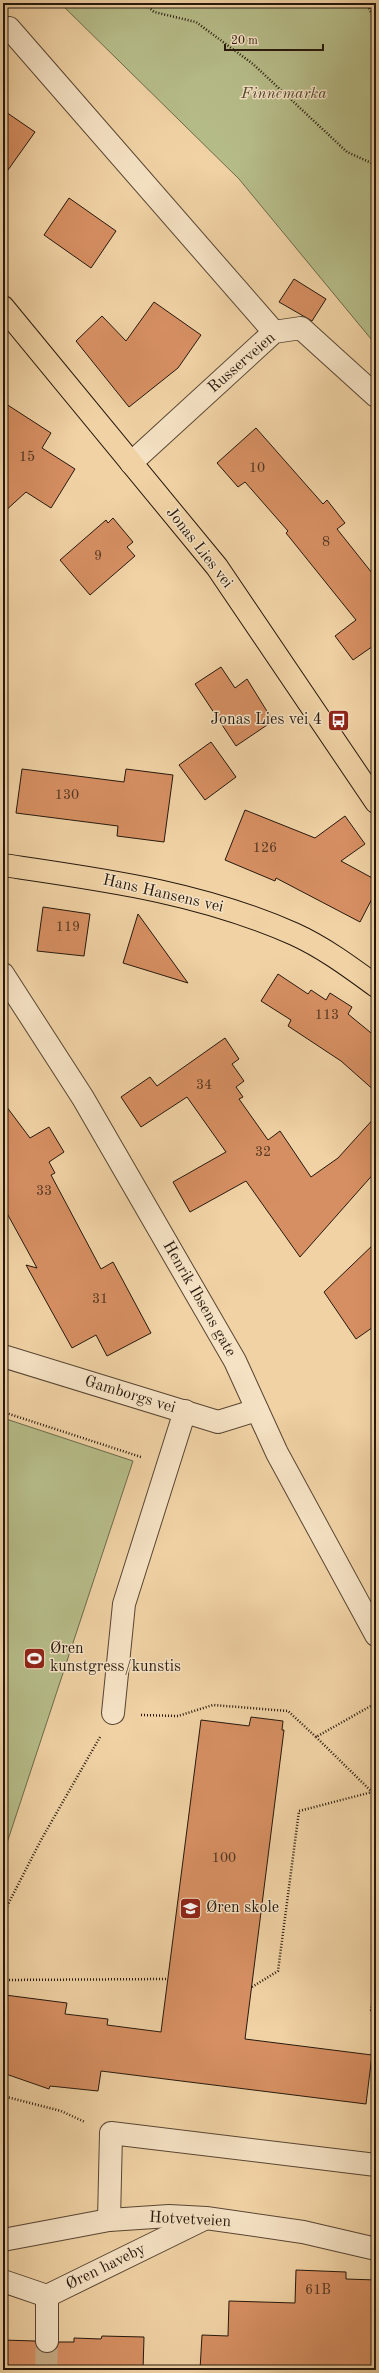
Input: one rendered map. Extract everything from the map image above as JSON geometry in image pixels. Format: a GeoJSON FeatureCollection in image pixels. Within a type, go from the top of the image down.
{"type":"FeatureCollection","features":[{"type":"Feature","properties":{"kind":"main road","name":"Jonas Lies vei"},"geometry":{"type":"LineString","coordinates":[[3,307],[217,567],[376,802]]}},
{"type":"Feature","properties":{"kind":"main road","name":"Hans Hansens vei"},"geometry":{"type":"LineString","coordinates":[[3,865],[132,884],[205,901],[295,935],[347,965],[376,986]]}},
{"type":"Feature","properties":{"kind":"street"},"geometry":{"type":"LineString","coordinates":[[9,28],[274,332]]}},
{"type":"Feature","properties":{"kind":"street","name":"Russerveien"},"geometry":{"type":"LineString","coordinates":[[131,463],[274,332],[301,328],[376,396]]}},
{"type":"Feature","properties":{"kind":"street","name":"Henrik Ibsens gate"},"geometry":{"type":"LineString","coordinates":[[3,974],[47,1039],[126,1169],[235,1361],[277,1454],[376,1635]]}},
{"type":"Feature","properties":{"kind":"street","name":"Gamborgs vei"},"geometry":{"type":"LineString","coordinates":[[3,1356],[218,1422],[257,1410]]}},
{"type":"Feature","properties":{"kind":"street"},"geometry":{"type":"LineString","coordinates":[[113,1714],[124,1604],[185,1411]]}},
{"type":"Feature","properties":{"kind":"street"},"geometry":{"type":"LineString","coordinates":[[109,2220],[111,2133],[376,2165]]}},
{"type":"Feature","properties":{"kind":"street","name":"Hotvetveien"},"geometry":{"type":"LineString","coordinates":[[3,2240],[109,2220],[169,2216],[206,2218],[303,2232],[376,2249]]}},
{"type":"Feature","properties":{"kind":"street","name":"Øren haveby"},"geometry":{"type":"LineString","coordinates":[[47,2341],[47,2296],[206,2218]]}},
{"type":"Feature","properties":{"kind":"street"},"geometry":{"type":"LineString","coordinates":[[3,2282],[47,2296]]}},
{"type":"Feature","properties":{"kind":"path"},"geometry":{"type":"LineString","coordinates":[[144,3],[154,12],[196,22],[254,64],[347,152],[376,165]]}},
{"type":"Feature","properties":{"kind":"path"},"geometry":{"type":"LineString","coordinates":[[366,3],[376,22]]}},
{"type":"Feature","properties":{"kind":"path"},"geometry":{"type":"LineString","coordinates":[[3,1412],[143,1457],[141,1465]]}},
{"type":"Feature","properties":{"kind":"path"},"geometry":{"type":"LineString","coordinates":[[316,1737],[376,1703]]}},
{"type":"Feature","properties":{"kind":"path"},"geometry":{"type":"LineString","coordinates":[[3,1914],[41,1840],[113,1714],[178,1716],[213,1704],[288,1711],[372,1792],[299,1811],[278,1971],[252,1987]]}},
{"type":"Feature","properties":{"kind":"path"},"geometry":{"type":"LineString","coordinates":[[3,1980],[168,1979]]}},
{"type":"Feature","properties":{"kind":"path"},"geometry":{"type":"LineString","coordinates":[[376,1980],[371,2010],[376,2016]]}},
{"type":"Feature","properties":{"kind":"path"},"geometry":{"type":"LineString","coordinates":[[3,2096],[61,2111],[111,2133]]}},
{"type":"Feature","properties":{"kind":"green space","name":"Finnemarka"},"geometry":{"type":"Polygon","coordinates":[[[60,3],[376,3],[376,345],[239,179],[60,3]]]}},
{"type":"Feature","properties":{"kind":"green space","name":"Øren kunstgress/kunstis"},"geometry":{"type":"Polygon","coordinates":[[[3,1418],[133,1461],[3,1855],[3,1418]]]}},
{"type":"Feature","properties":{"kind":"building"},"geometry":{"type":"Polygon","coordinates":[[[3,110],[35,132],[3,177],[3,110]]]}},
{"type":"Feature","properties":{"kind":"building"},"geometry":{"type":"Polygon","coordinates":[[[69,198],[116,231],[91,268],[44,235],[69,198]]]}},
{"type":"Feature","properties":{"kind":"building"},"geometry":{"type":"Polygon","coordinates":[[[294,279],[326,299],[312,321],[279,302],[294,279]]]}},
{"type":"Feature","properties":{"kind":"building"},"geometry":{"type":"Polygon","coordinates":[[[154,302],[201,335],[178,368],[129,407],[76,341],[102,316],[126,341],[154,302]]]}},
{"type":"Feature","properties":{"kind":"building"},"geometry":{"type":"Polygon","coordinates":[[[3,402],[51,433],[42,448],[75,469],[51,508],[26,492],[3,513],[3,402]]]}},
{"type":"Feature","properties":{"kind":"building"},"geometry":{"type":"Polygon","coordinates":[[[256,428],[323,504],[327,500],[345,523],[337,529],[376,578],[376,644],[353,660],[335,636],[356,620],[286,533],[288,531],[245,482],[238,487],[217,463],[256,428]]]}},
{"type":"Feature","properties":{"kind":"building"},"geometry":{"type":"Polygon","coordinates":[[[113,518],[133,542],[127,547],[135,556],[90,595],[60,560],[106,520],[108,523],[113,518]]]}},
{"type":"Feature","properties":{"kind":"building"},"geometry":{"type":"Polygon","coordinates":[[[221,667],[235,688],[247,679],[273,721],[236,746],[195,684],[221,667]]]}},
{"type":"Feature","properties":{"kind":"building"},"geometry":{"type":"Polygon","coordinates":[[[211,742],[236,777],[205,800],[179,765],[211,742]]]}},
{"type":"Feature","properties":{"kind":"building"},"geometry":{"type":"Polygon","coordinates":[[[22,769],[124,782],[126,769],[173,775],[164,842],[117,836],[118,826],[16,813],[22,769]]]}},
{"type":"Feature","properties":{"kind":"building"},"geometry":{"type":"Polygon","coordinates":[[[245,810],[315,838],[345,816],[365,844],[341,861],[376,880],[376,891],[360,922],[276,878],[275,881],[225,860],[245,810]]]}},
{"type":"Feature","properties":{"kind":"building"},"geometry":{"type":"Polygon","coordinates":[[[43,907],[90,914],[84,956],[37,951],[43,907]]]}},
{"type":"Feature","properties":{"kind":"building"},"geometry":{"type":"Polygon","coordinates":[[[138,914],[188,983],[123,963],[138,914]]]}},
{"type":"Feature","properties":{"kind":"building"},"geometry":{"type":"Polygon","coordinates":[[[278,974],[308,994],[311,990],[326,1000],[330,993],[352,1007],[348,1014],[376,1037],[376,1092],[341,1061],[288,1026],[291,1020],[261,1001],[278,974]]]}},
{"type":"Feature","properties":{"kind":"building"},"geometry":{"type":"Polygon","coordinates":[[[225,1038],[239,1059],[232,1064],[244,1081],[236,1087],[243,1097],[239,1099],[268,1140],[280,1131],[311,1177],[338,1158],[376,1116],[376,1171],[300,1257],[246,1181],[190,1212],[173,1182],[226,1152],[187,1097],[141,1127],[121,1097],[150,1077],[157,1086],[225,1038]]]}},
{"type":"Feature","properties":{"kind":"building"},"geometry":{"type":"Polygon","coordinates":[[[3,1102],[30,1138],[49,1127],[64,1152],[49,1162],[55,1173],[51,1175],[101,1269],[113,1262],[151,1333],[107,1356],[96,1335],[72,1348],[26,1265],[37,1268],[3,1206],[3,1102]]]}},
{"type":"Feature","properties":{"kind":"building"},"geometry":{"type":"Polygon","coordinates":[[[376,1242],[376,1325],[356,1339],[324,1292],[376,1242]]]}},
{"type":"Feature","properties":{"kind":"building"},"geometry":{"type":"Polygon","coordinates":[[[251,1717],[283,1721],[282,1730],[284,1730],[245,2039],[372,2055],[366,2104],[101,2071],[98,2091],[50,2086],[49,2089],[3,2073],[5,1995],[67,2003],[65,2014],[108,2019],[107,2025],[161,2032],[201,1720],[249,1726],[251,1717]]]}},
{"type":"Feature","properties":{"kind":"building"},"geometry":{"type":"Polygon","coordinates":[[[296,2270],[346,2272],[346,2279],[376,2280],[376,2370],[200,2370],[202,2335],[228,2336],[229,2301],[295,2303],[296,2270]]]}},
{"type":"Feature","properties":{"kind":"building"},"geometry":{"type":"Polygon","coordinates":[[[102,2336],[144,2337],[143,2370],[3,2370],[3,2340],[35,2341],[40,2352],[47,2353],[54,2352],[59,2342],[74,2342],[74,2338],[101,2339],[102,2336]]]}},
{"type":"Feature","properties":{"kind":"tunnel"},"geometry":{"type":"LineString","coordinates":[[46,2370],[47,2341]]}},
{"type":"Feature","properties":{"kind":"place","name":"Jonas Lies vei 4"},"geometry":{"type":"Point","coordinates":[338,720]}},
{"type":"Feature","properties":{"kind":"place","name":"Øren kunstgress/kunstis"},"geometry":{"type":"Point","coordinates":[35,1658]}},
{"type":"Feature","properties":{"kind":"place","name":"Øren skole"},"geometry":{"type":"Point","coordinates":[190,1908]}}]}
